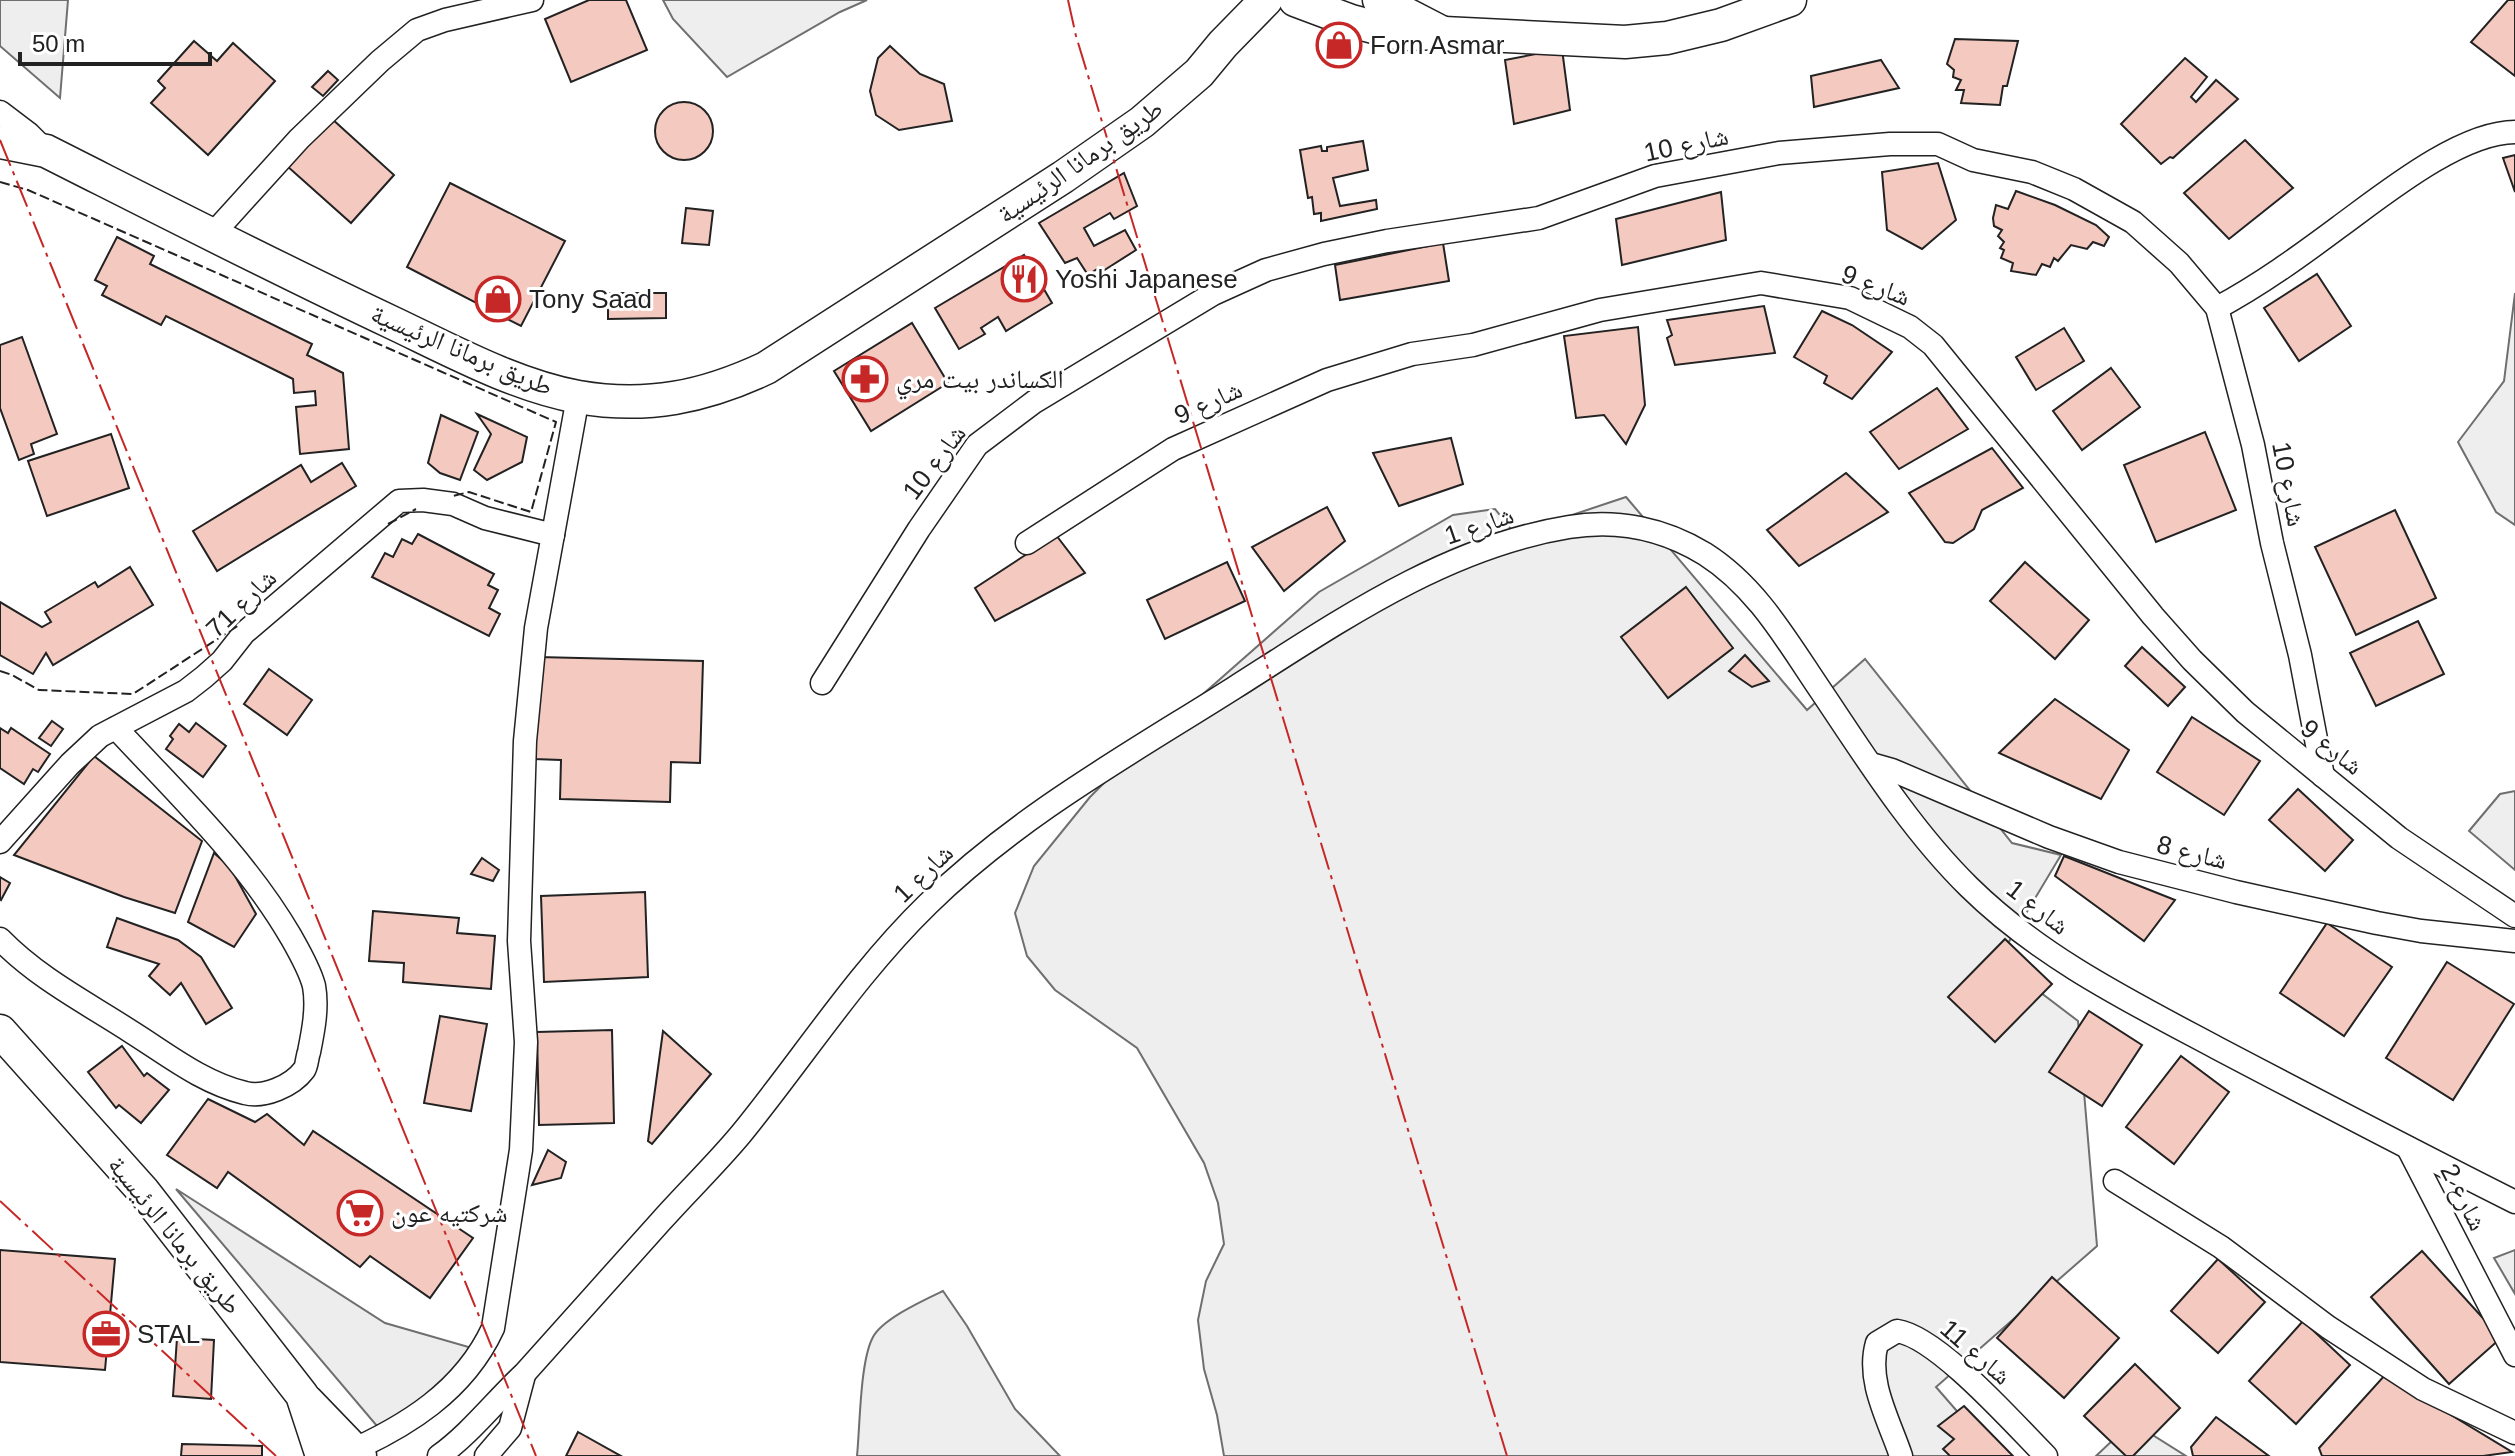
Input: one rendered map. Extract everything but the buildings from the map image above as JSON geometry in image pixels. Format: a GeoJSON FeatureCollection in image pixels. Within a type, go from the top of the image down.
{"type":"FeatureCollection","features":[{"type":"Feature","properties":{"kind":"main road","name":"طريق برمانا الرئيسية"},"geometry":{"type":"LineString","coordinates":[[0,142],[46,151],[434,343],[527,383],[578,397],[643,401],[688,397],[727,386],[766,368],[1063,177],[1142,122],[1199,73],[1266,0]]}},
{"type":"Feature","properties":{"kind":"main road","name":"طريق برمانا الرئيسية"},"geometry":{"type":"LineString","coordinates":[[1199,73],[1245,49],[1295,0]]}},
{"type":"Feature","properties":{"kind":"main road"},"geometry":{"type":"LineString","coordinates":[[1295,0],[1351,21],[1400,34],[1444,33],[1595,41],[1667,38],[1721,25],[1790,0]]}},
{"type":"Feature","properties":{"kind":"main road"},"geometry":{"type":"LineString","coordinates":[[1379,0],[1444,33]]}},
{"type":"Feature","properties":{"kind":"main road","name":"طريق برمانا الرئيسية"},"geometry":{"type":"LineString","coordinates":[[0,1031],[144,1192],[302,1395],[322,1456]]}},
{"type":"Feature","properties":{"kind":"main road"},"geometry":{"type":"LineString","coordinates":[[302,1395],[351,1454]]}},
{"type":"Feature","properties":{"kind":"street"},"geometry":{"type":"LineString","coordinates":[[212,235],[299,139],[417,30],[445,20],[532,0]]}},
{"type":"Feature","properties":{"kind":"street"},"geometry":{"type":"LineString","coordinates":[[0,112],[46,151]]}},
{"type":"Feature","properties":{"kind":"street"},"geometry":{"type":"LineString","coordinates":[[2217,308],[2251,290],[2442,157],[2500,132],[2515,132]]}},
{"type":"Feature","properties":{"kind":"street","name":"شارع 10"},"geometry":{"type":"LineString","coordinates":[[822,683],[919,529],[977,445],[1034,402],[1213,294],[1266,270],[1324,254],[1387,241],[1539,218],[1655,176],[1764,156],[1890,144],[1938,144],[1973,160],[2032,172],[2074,189],[2133,222],[2179,263],[2217,308],[2253,445],[2272,543],[2300,655],[2323,776]]}},
{"type":"Feature","properties":{"kind":"street","name":"شارع 9"},"geometry":{"type":"LineString","coordinates":[[1027,543],[1173,449],[1262,408],[1365,367],[1412,354],[1473,345],[1600,310],[1761,283],[1850,298],[1910,327],[1933,345],[2144,605],[2192,660],[2245,712],[2399,838],[2515,916]]}},
{"type":"Feature","properties":{"kind":"street"},"geometry":{"type":"LineString","coordinates":[[351,1454],[446,1394],[483,1351],[493,1328],[521,1150],[526,1042],[519,941],[525,741],[536,628],[578,397]]}},
{"type":"Feature","properties":{"kind":"street","name":"شارع 71"},"geometry":{"type":"LineString","coordinates":[[0,842],[70,764],[100,736],[186,691],[204,677],[222,661],[244,633],[399,501],[453,504],[485,518],[553,535]]}},
{"type":"Feature","properties":{"kind":"street","name":"شارع 1"},"geometry":{"type":"LineString","coordinates":[[439,1456],[463,1438],[489,1407],[524,1374],[739,1137],[811,1040],[881,957],[921,911],[973,863],[1036,814],[1168,728],[1402,585],[1482,551],[1566,527],[1624,525],[1653,530],[1698,550],[1745,585],[1773,619],[1871,764],[1961,879],[2003,920],[2086,978],[2515,1202]]}},
{"type":"Feature","properties":{"kind":"street"},"geometry":{"type":"LineString","coordinates":[[0,939],[32,969],[70,995],[185,1068],[222,1085],[247,1094],[271,1092],[285,1086],[305,1069],[314,1028],[314,986],[299,951],[273,905],[235,856],[116,728]]}},
{"type":"Feature","properties":{"kind":"street","name":"شارع 8"},"geometry":{"type":"LineString","coordinates":[[1871,764],[1892,770],[2049,837],[2119,862],[2377,923],[2515,941]]}},
{"type":"Feature","properties":{"kind":"street","name":"شارع 2"},"geometry":{"type":"LineString","coordinates":[[2408,1148],[2515,1355]]}},
{"type":"Feature","properties":{"kind":"street"},"geometry":{"type":"LineString","coordinates":[[2115,1181],[2221,1247],[2328,1327],[2423,1389],[2515,1433]]}},
{"type":"Feature","properties":{"kind":"street","name":"شارع 11"},"geometry":{"type":"LineString","coordinates":[[1901,1456],[1873,1378],[1877,1343],[1897,1331],[1919,1338],[1954,1366],[2046,1456]]}},
{"type":"Feature","properties":{"kind":"street"},"geometry":{"type":"LineString","coordinates":[[486,1456],[510,1428],[524,1374]]}},
{"type":"Feature","properties":{"kind":"shaded area"},"geometry":{"type":"Polygon","coordinates":[[[0,0],[68,0],[60,98],[0,46],[0,0]]]}},
{"type":"Feature","properties":{"kind":"shaded area"},"geometry":{"type":"Polygon","coordinates":[[[663,0],[867,0],[840,12],[727,77],[673,19],[663,0]]]}},
{"type":"Feature","properties":{"kind":"shaded area"},"geometry":{"type":"Polygon","coordinates":[[[2515,293],[2515,525],[2496,512],[2458,442],[2504,381],[2515,293]]]}},
{"type":"Feature","properties":{"kind":"shaded area"},"geometry":{"type":"Polygon","coordinates":[[[1626,497],[1807,710],[1865,659],[2012,843],[2061,855],[1998,960],[2078,1021],[2097,1246],[1936,1387],[1996,1456],[1224,1456],[1204,1369],[1198,1320],[1206,1281],[1224,1244],[1218,1203],[1204,1163],[1137,1048],[1055,990],[1027,956],[1015,913],[1034,866],[1090,797],[1119,768],[1319,592],[1453,515],[1495,509],[1515,534],[1626,497]]]}},
{"type":"Feature","properties":{"kind":"shaded area"},"geometry":{"type":"Polygon","coordinates":[[[2515,791],[2515,870],[2469,831],[2500,794],[2515,791]]]}},
{"type":"Feature","properties":{"kind":"shaded area"},"geometry":{"type":"Polygon","coordinates":[[[176,1189],[385,1323],[479,1350],[437,1400],[377,1426],[176,1189]]]}},
{"type":"Feature","properties":{"kind":"shaded area"},"geometry":{"type":"Polygon","coordinates":[[[2515,1250],[2515,1294],[2494,1258],[2515,1250]]]}},
{"type":"Feature","properties":{"kind":"shaded area"},"geometry":{"type":"Polygon","coordinates":[[[943,1291],[1015,1409],[1060,1456],[857,1456],[863,1379],[872,1339],[893,1318],[943,1291]]]}},
{"type":"Feature","properties":{"kind":"shaded area"},"geometry":{"type":"Polygon","coordinates":[[[2132,1422],[2186,1456],[2096,1456],[2132,1422]]]}},
{"type":"Feature","properties":{"kind":"fence"},"geometry":{"type":"LineString","coordinates":[[0,182],[28,190],[556,422],[531,512],[469,492],[453,496]]}},
{"type":"Feature","properties":{"kind":"fence"},"geometry":{"type":"LineString","coordinates":[[388,524],[416,509]]}},
{"type":"Feature","properties":{"kind":"fence"},"geometry":{"type":"LineString","coordinates":[[0,671],[39,690],[133,694],[239,625]]}},
{"type":"Feature","properties":{"kind":"power"},"geometry":{"type":"LineString","coordinates":[[1068,0],[1076,36],[1507,1456]]}},
{"type":"Feature","properties":{"kind":"power"},"geometry":{"type":"LineString","coordinates":[[0,140],[536,1456]]}},
{"type":"Feature","properties":{"kind":"power"},"geometry":{"type":"LineString","coordinates":[[0,1201],[276,1456]]}},
{"type":"Feature","properties":{"kind":"place","name":"Forn Asmar"},"geometry":{"type":"Point","coordinates":[1339,45]}},
{"type":"Feature","properties":{"kind":"place","name":"Yoshi Japanese"},"geometry":{"type":"Point","coordinates":[1024,279]}},
{"type":"Feature","properties":{"kind":"place","name":"Tony Saad"},"geometry":{"type":"Point","coordinates":[498,299]}},
{"type":"Feature","properties":{"kind":"place","name":"الكساندر بيت مري"},"geometry":{"type":"Point","coordinates":[865,379]}},
{"type":"Feature","properties":{"kind":"place","name":"شركتيه عون"},"geometry":{"type":"Point","coordinates":[360,1213]}},
{"type":"Feature","properties":{"kind":"place","name":"STAL"},"geometry":{"type":"Point","coordinates":[106,1334]}}]}
